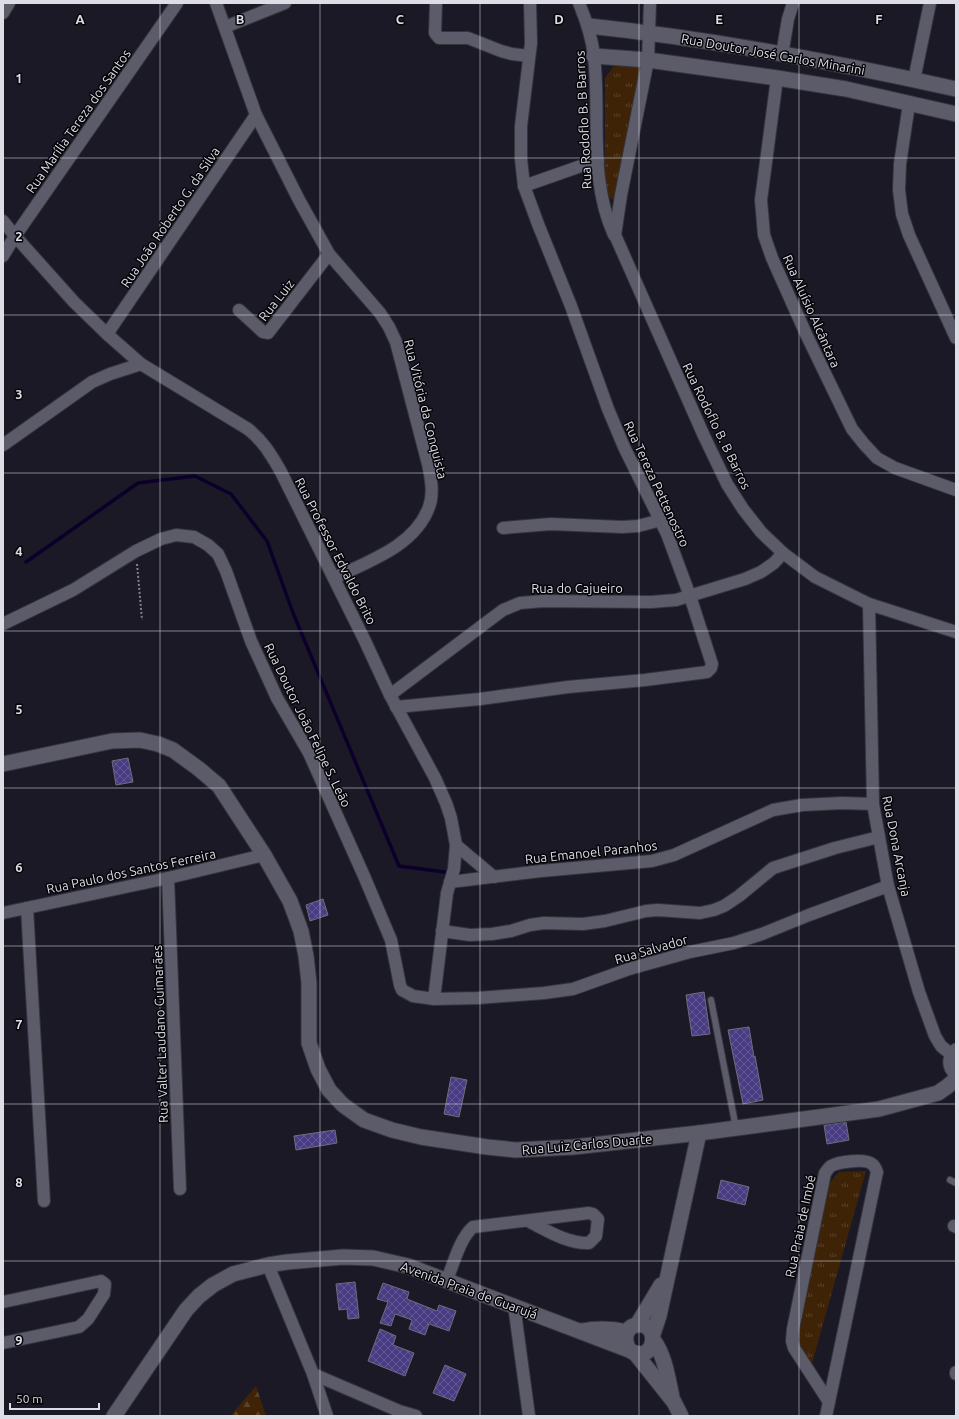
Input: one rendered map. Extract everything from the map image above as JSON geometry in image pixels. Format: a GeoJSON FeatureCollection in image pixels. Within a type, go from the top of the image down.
{"type":"FeatureCollection","features":[{"type":"Feature","properties":{"kind":"street"},"geometry":{"type":"LineString","coordinates":[[3,12],[9,3]]}},
{"type":"Feature","properties":{"kind":"street","name":"Rua Marília Tereza dos Santos"},"geometry":{"type":"LineString","coordinates":[[3,256],[15,236],[177,3]]}},
{"type":"Feature","properties":{"kind":"street","name":"Rua Vitória da Conquista"},"geometry":{"type":"LineString","coordinates":[[216,3],[256,115],[299,200],[329,254],[380,313],[396,342],[432,483],[430,506],[420,524],[407,539],[396,547],[334,578]]}},
{"type":"Feature","properties":{"kind":"street"},"geometry":{"type":"LineString","coordinates":[[225,27],[285,3]]}},
{"type":"Feature","properties":{"kind":"street"},"geometry":{"type":"LineString","coordinates":[[436,3],[435,33],[439,38],[468,38],[501,51],[529,56]]}},
{"type":"Feature","properties":{"kind":"street","name":"Rua Tereza Pettenostro"},"geometry":{"type":"LineString","coordinates":[[396,708],[707,672],[711,668],[712,664],[690,596],[661,520],[624,446],[608,409],[571,306],[524,186],[521,159],[522,126],[531,43],[530,3]]}},
{"type":"Feature","properties":{"kind":"street","name":"Rua Rodoflo B. B Barros"},"geometry":{"type":"LineString","coordinates":[[579,3],[589,26],[594,56],[598,179],[602,202],[615,235],[726,484],[757,526],[783,553],[815,576],[869,604],[956,632]]}},
{"type":"Feature","properties":{"kind":"street"},"geometry":{"type":"LineString","coordinates":[[615,235],[621,195],[648,60],[650,3]]}},
{"type":"Feature","properties":{"kind":"street"},"geometry":{"type":"LineString","coordinates":[[782,55],[788,19],[793,3]]}},
{"type":"Feature","properties":{"kind":"street"},"geometry":{"type":"LineString","coordinates":[[914,80],[930,3]]}},
{"type":"Feature","properties":{"kind":"street","name":"Rua Doutor José Carlos Minarini"},"geometry":{"type":"LineString","coordinates":[[589,26],[650,33],[853,67],[956,89]]}},
{"type":"Feature","properties":{"kind":"street","name":"Rua Doutor José Carlos Minarini"},"geometry":{"type":"LineString","coordinates":[[594,56],[648,60],[777,78],[846,90],[956,114]]}},
{"type":"Feature","properties":{"kind":"street"},"geometry":{"type":"LineString","coordinates":[[846,90],[853,67]]}},
{"type":"Feature","properties":{"kind":"street","name":"Rua Aluísio Alcântara"},"geometry":{"type":"LineString","coordinates":[[777,78],[761,200],[764,235],[787,292],[852,429],[864,444],[877,458],[895,468],[956,490]]}},
{"type":"Feature","properties":{"kind":"street"},"geometry":{"type":"LineString","coordinates":[[909,104],[900,164],[899,190],[902,214],[909,235],[956,338]]}},
{"type":"Feature","properties":{"kind":"street","name":"Rua João Roberto G. da Silva"},"geometry":{"type":"LineString","coordinates":[[107,334],[256,115]]}},
{"type":"Feature","properties":{"kind":"street"},"geometry":{"type":"LineString","coordinates":[[524,186],[598,160]]}},
{"type":"Feature","properties":{"kind":"street","name":"Rua Professor Edvaldo Brito"},"geometry":{"type":"LineString","coordinates":[[3,221],[74,302],[141,364],[248,429],[268,448],[334,578],[396,708],[435,778],[451,818],[456,845],[454,869],[446,893],[434,999]]}},
{"type":"Feature","properties":{"kind":"street","name":"Rua Luiz"},"geometry":{"type":"LineString","coordinates":[[239,310],[263,332],[268,333],[329,254]]}},
{"type":"Feature","properties":{"kind":"street"},"geometry":{"type":"LineString","coordinates":[[3,445],[92,382],[110,374],[141,364]]}},
{"type":"Feature","properties":{"kind":"street"},"geometry":{"type":"LineString","coordinates":[[503,528],[551,524],[638,526],[661,520]]}},
{"type":"Feature","properties":{"kind":"street","name":"Rua Doutor João Felipe S. Leão"},"geometry":{"type":"LineString","coordinates":[[3,624],[73,590],[136,551],[161,539],[176,535],[194,537],[208,545],[218,554],[226,571],[252,641],[277,698],[309,753],[378,907],[390,940],[400,986],[402,990],[413,996]]}},
{"type":"Feature","properties":{"kind":"street","name":"Rua do Cajueiro"},"geometry":{"type":"LineString","coordinates":[[390,695],[503,610],[520,603],[543,601],[651,602],[676,600],[745,579],[761,572],[774,563],[783,553]]}},
{"type":"Feature","properties":{"kind":"street","name":"Rua Dona Arcanja"},"geometry":{"type":"LineString","coordinates":[[869,604],[873,804],[888,886],[919,992],[935,1036],[941,1046],[954,1053]]}},
{"type":"Feature","properties":{"kind":"street","name":"Rua Luiz Carlos Duarte"},"geometry":{"type":"LineString","coordinates":[[3,764],[112,741],[140,740],[158,744],[173,750],[219,786],[264,855],[290,901],[301,931],[309,983],[309,1043],[318,1069],[329,1090],[343,1106],[364,1120],[392,1130],[421,1137],[516,1150],[574,1147],[699,1133],[879,1108],[938,1093],[956,1079]]}},
{"type":"Feature","properties":{"kind":"street","name":"Rua Emanoel Paranhos"},"geometry":{"type":"LineString","coordinates":[[450,882],[540,870],[652,861],[674,855],[773,810],[802,805],[842,802],[873,804]]}},
{"type":"Feature","properties":{"kind":"street"},"geometry":{"type":"LineString","coordinates":[[442,931],[470,935],[492,934],[544,923],[583,924],[605,921],[646,911],[707,912],[733,901],[773,868],[835,848],[879,837]]}},
{"type":"Feature","properties":{"kind":"street"},"geometry":{"type":"LineString","coordinates":[[456,845],[494,877]]}},
{"type":"Feature","properties":{"kind":"street","name":"Rua Paulo dos Santos Ferreira"},"geometry":{"type":"LineString","coordinates":[[3,913],[168,878],[264,855]]}},
{"type":"Feature","properties":{"kind":"street","name":"Rua Valter Laudano Guimarães"},"geometry":{"type":"LineString","coordinates":[[168,878],[180,1188]]}},
{"type":"Feature","properties":{"kind":"street","name":"Rua Salvador"},"geometry":{"type":"LineString","coordinates":[[413,996],[434,999],[478,998],[544,993],[573,988],[637,967],[690,952],[734,943],[762,934],[888,886]]}},
{"type":"Feature","properties":{"kind":"street"},"geometry":{"type":"LineString","coordinates":[[27,908],[44,1201]]}},
{"type":"Feature","properties":{"kind":"street"},"geometry":{"type":"LineString","coordinates":[[954,1053],[950,1062],[956,1073]]}},
{"type":"Feature","properties":{"kind":"street"},"geometry":{"type":"LineString","coordinates":[[632,1352],[641,1354],[647,1352],[652,1347],[699,1133]]}},
{"type":"Feature","properties":{"kind":"street","name":"Rua Praia de Imbé"},"geometry":{"type":"LineString","coordinates":[[826,1416],[829,1402],[877,1172],[876,1167],[870,1162],[851,1161],[833,1165],[828,1168],[825,1174],[793,1329],[792,1341],[794,1348],[829,1402]]}},
{"type":"Feature","properties":{"kind":"street"},"geometry":{"type":"LineString","coordinates":[[447,1280],[464,1238],[468,1231],[473,1227],[589,1213],[593,1214],[598,1219],[596,1236],[589,1243],[581,1244],[564,1238],[528,1221]]}},
{"type":"Feature","properties":{"kind":"street","name":"Avenida Praia de Guarujá"},"geometry":{"type":"LineString","coordinates":[[114,1416],[186,1310],[199,1296],[213,1285],[233,1274],[268,1265],[343,1257],[373,1258],[408,1266],[514,1305],[632,1352]]}},
{"type":"Feature","properties":{"kind":"street"},"geometry":{"type":"LineString","coordinates":[[268,1265],[313,1374],[327,1416]]}},
{"type":"Feature","properties":{"kind":"street"},"geometry":{"type":"LineString","coordinates":[[667,1276],[625,1338],[626,1344],[632,1352],[674,1402]]}},
{"type":"Feature","properties":{"kind":"street"},"geometry":{"type":"LineString","coordinates":[[3,1302],[101,1281],[105,1284],[104,1294],[88,1319],[79,1326],[3,1343]]}},
{"type":"Feature","properties":{"kind":"street"},"geometry":{"type":"LineString","coordinates":[[514,1305],[529,1416]]}},
{"type":"Feature","properties":{"kind":"street"},"geometry":{"type":"LineString","coordinates":[[632,1328],[644,1326],[649,1329],[659,1347],[674,1402],[681,1416]]}},
{"type":"Feature","properties":{"kind":"street","name":"Avenida Praia de Guarujá"},"geometry":{"type":"LineString","coordinates":[[580,1331],[632,1328]]}},
{"type":"Feature","properties":{"kind":"street"},"geometry":{"type":"LineString","coordinates":[[313,1374],[400,1413],[416,1416]]}},
{"type":"Feature","properties":{"kind":"lane"},"geometry":{"type":"LineString","coordinates":[[711,1000],[736,1128]]}},
{"type":"Feature","properties":{"kind":"path"},"geometry":{"type":"LineString","coordinates":[[136,551],[142,620]]}},
{"type":"Feature","properties":{"kind":"green space"},"geometry":{"type":"Polygon","coordinates":[[[617,62],[642,63],[616,201],[610,198],[605,189],[605,78],[617,62]]]}},
{"type":"Feature","properties":{"kind":"green space"},"geometry":{"type":"Polygon","coordinates":[[[866,1171],[809,1374],[793,1344],[827,1186],[839,1172],[866,1171]]]}},
{"type":"Feature","properties":{"kind":"green space"},"geometry":{"type":"Polygon","coordinates":[[[256,1386],[266,1416],[230,1416],[256,1386]]]}},
{"type":"Feature","properties":{"kind":"building"},"geometry":{"type":"Polygon","coordinates":[[[128,758],[133,782],[116,785],[112,761],[128,758]]]}},
{"type":"Feature","properties":{"kind":"building"},"geometry":{"type":"Polygon","coordinates":[[[323,899],[328,915],[310,921],[306,905],[323,899]]]}},
{"type":"Feature","properties":{"kind":"building"},"geometry":{"type":"Polygon","coordinates":[[[704,992],[710,1034],[692,1036],[686,995],[704,992]]]}},
{"type":"Feature","properties":{"kind":"building"},"geometry":{"type":"Polygon","coordinates":[[[749,1027],[763,1100],[743,1104],[728,1030],[749,1027]]]}},
{"type":"Feature","properties":{"kind":"building"},"geometry":{"type":"Polygon","coordinates":[[[451,1077],[467,1080],[459,1117],[444,1114],[451,1077]]]}},
{"type":"Feature","properties":{"kind":"building"},"geometry":{"type":"Polygon","coordinates":[[[846,1122],[849,1140],[827,1144],[824,1125],[846,1122]]]}},
{"type":"Feature","properties":{"kind":"building"},"geometry":{"type":"Polygon","coordinates":[[[335,1130],[337,1143],[296,1150],[294,1136],[335,1130]]]}},
{"type":"Feature","properties":{"kind":"building"},"geometry":{"type":"Polygon","coordinates":[[[721,1180],[749,1187],[745,1205],[717,1198],[721,1180]]]}},
{"type":"Feature","properties":{"kind":"building"},"geometry":{"type":"Polygon","coordinates":[[[355,1282],[359,1318],[348,1319],[347,1309],[339,1310],[336,1284],[355,1282]]]}},
{"type":"Feature","properties":{"kind":"building"},"geometry":{"type":"Polygon","coordinates":[[[383,1283],[409,1292],[407,1299],[437,1311],[439,1305],[456,1311],[449,1331],[429,1324],[425,1335],[409,1329],[412,1320],[395,1314],[391,1326],[380,1323],[388,1302],[377,1299],[383,1283]]]}},
{"type":"Feature","properties":{"kind":"building"},"geometry":{"type":"Polygon","coordinates":[[[380,1329],[396,1336],[393,1345],[414,1353],[405,1376],[368,1361],[380,1329]]]}},
{"type":"Feature","properties":{"kind":"building"},"geometry":{"type":"Polygon","coordinates":[[[445,1365],[466,1374],[454,1401],[433,1393],[445,1365]]]}},
{"type":"Feature","properties":{"kind":"waterway"},"geometry":{"type":"LineString","coordinates":[[26,562],[138,483],[195,476],[231,494],[267,541],[293,613],[399,866],[467,875]]}}]}
